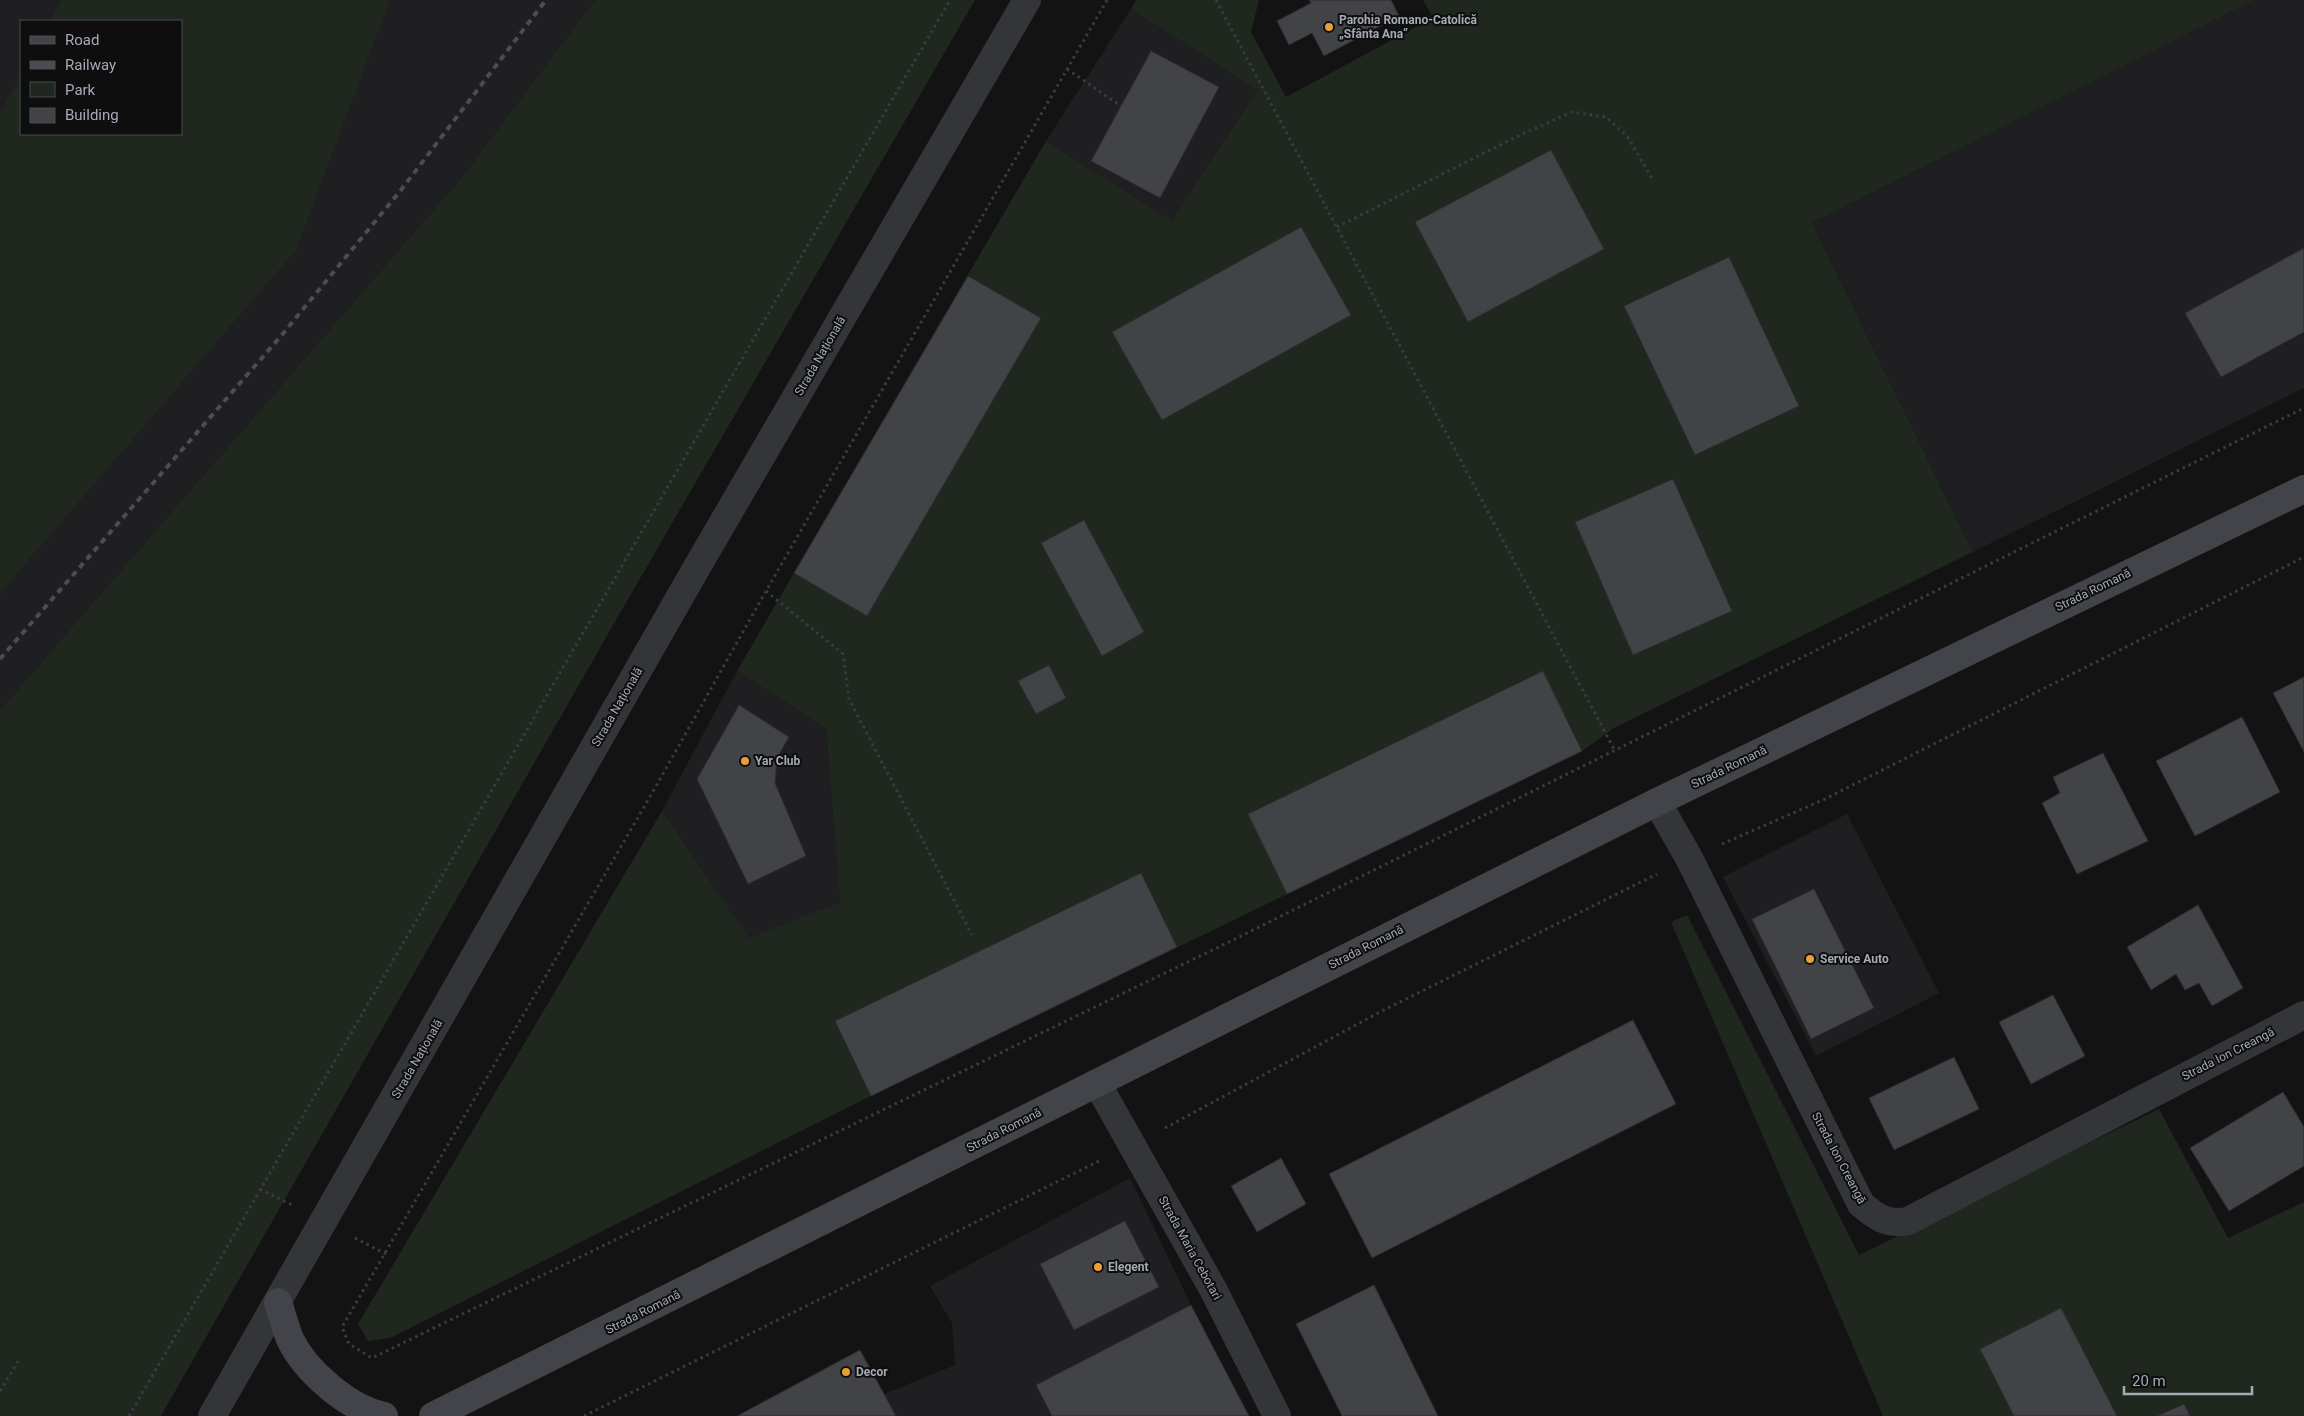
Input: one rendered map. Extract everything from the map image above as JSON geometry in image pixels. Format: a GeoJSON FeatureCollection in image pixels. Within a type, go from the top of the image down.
{"type":"FeatureCollection","features":[{"type":"Feature","properties":{"kind":"main road","name":"Strada Romană"},"geometry":{"type":"LineString","coordinates":[[433,1416],[1657,802],[2304,489]]}},
{"type":"Feature","properties":{"kind":"main road"},"geometry":{"type":"LineString","coordinates":[[278,1302],[290,1340],[313,1373],[344,1398],[384,1416]]}},
{"type":"Feature","properties":{"kind":"street","name":"Strada Națională"},"geometry":{"type":"LineString","coordinates":[[212,1416],[697,568],[1027,0]]}},
{"type":"Feature","properties":{"kind":"street","name":"Strada Ion Creangă"},"geometry":{"type":"LineString","coordinates":[[1657,802],[1689,858],[1861,1204],[1878,1219],[1895,1223],[1908,1221],[2304,1015]]}},
{"type":"Feature","properties":{"kind":"street","name":"Strada Maria Cebotari"},"geometry":{"type":"LineString","coordinates":[[1097,1083],[1213,1288],[1277,1416]]}},
{"type":"Feature","properties":{"kind":"path"},"geometry":{"type":"LineString","coordinates":[[129,1416],[950,0]]}},
{"type":"Feature","properties":{"kind":"path"},"geometry":{"type":"LineString","coordinates":[[1107,0],[766,591],[655,788],[342,1327],[349,1344],[372,1358],[1233,940],[2304,408]]}},
{"type":"Feature","properties":{"kind":"path"},"geometry":{"type":"LineString","coordinates":[[1216,0],[1615,750]]}},
{"type":"Feature","properties":{"kind":"path"},"geometry":{"type":"LineString","coordinates":[[1067,69],[1121,106]]}},
{"type":"Feature","properties":{"kind":"path"},"geometry":{"type":"LineString","coordinates":[[1337,227],[1516,137],[1572,112],[1606,117],[1627,136],[1653,180]]}},
{"type":"Feature","properties":{"kind":"path"},"geometry":{"type":"LineString","coordinates":[[766,591],[843,654],[849,699],[972,935]]}},
{"type":"Feature","properties":{"kind":"path"},"geometry":{"type":"LineString","coordinates":[[584,1416],[1132,1145]]}},
{"type":"Feature","properties":{"kind":"path"},"geometry":{"type":"LineString","coordinates":[[0,1391],[19,1360]]}},
{"type":"Feature","properties":{"kind":"shaded area"},"geometry":{"type":"Polygon","coordinates":[[[0,0],[595,0],[462,177],[0,710],[0,0]]]}},
{"type":"Feature","properties":{"kind":"shaded area"},"geometry":{"type":"Polygon","coordinates":[[[2255,0],[2304,0],[2304,388],[1973,552],[1812,223],[2255,0]]]}},
{"type":"Feature","properties":{"kind":"shaded area"},"geometry":{"type":"Polygon","coordinates":[[[1131,9],[1257,90],[1172,222],[1046,141],[1131,9]]]}},
{"type":"Feature","properties":{"kind":"shaded area"},"geometry":{"type":"Polygon","coordinates":[[[737,671],[826,729],[840,902],[749,939],[662,811],[737,671]]]}},
{"type":"Feature","properties":{"kind":"shaded area"},"geometry":{"type":"Polygon","coordinates":[[[1847,814],[1939,993],[1816,1056],[1723,877],[1847,814]]]}},
{"type":"Feature","properties":{"kind":"shaded area"},"geometry":{"type":"Polygon","coordinates":[[[1130,1178],[1191,1305],[1249,1416],[737,1416],[860,1350],[884,1394],[955,1365],[952,1323],[930,1286],[1130,1178]]]}},
{"type":"Feature","properties":{"kind":"green space"},"geometry":{"type":"Polygon","coordinates":[[[61,0],[390,0],[296,250],[0,593],[0,113],[20,76],[20,135],[182,135],[182,20],[51,20],[61,0]]]}},
{"type":"Feature","properties":{"kind":"green space"},"geometry":{"type":"Polygon","coordinates":[[[595,0],[975,0],[616,620],[161,1416],[0,1416],[0,710],[462,177],[595,0]]]}},
{"type":"Feature","properties":{"kind":"green space"},"geometry":{"type":"Polygon","coordinates":[[[1136,0],[1259,0],[1251,32],[1286,97],[1433,18],[1423,0],[2255,0],[1812,223],[1973,552],[1614,728],[1582,751],[871,1096],[390,1338],[368,1341],[358,1324],[662,811],[749,938],[840,902],[826,729],[737,671],[1046,141],[1172,221],[1257,90],[1131,9],[1136,0]]]}},
{"type":"Feature","properties":{"kind":"green space"},"geometry":{"type":"Polygon","coordinates":[[[1687,915],[1859,1255],[2159,1109],[2228,1238],[2304,1202],[2304,1416],[1883,1416],[1671,922],[1687,915]]]}},
{"type":"Feature","properties":{"kind":"building","name":"Parohia Romano-Catolică „Sfânta Ana”"},"geometry":{"type":"Polygon","coordinates":[[[1309,0],[1391,0],[1399,16],[1324,56],[1312,33],[1289,45],[1277,21],[1311,3],[1309,0]]]}},
{"type":"Feature","properties":{"kind":"building"},"geometry":{"type":"Polygon","coordinates":[[[1151,51],[1219,87],[1160,198],[1091,161],[1151,51]]]}},
{"type":"Feature","properties":{"kind":"building"},"geometry":{"type":"Polygon","coordinates":[[[1551,150],[1604,249],[1468,322],[1415,222],[1551,150]]]}},
{"type":"Feature","properties":{"kind":"building"},"geometry":{"type":"Polygon","coordinates":[[[1301,227],[1351,315],[1162,420],[1112,332],[1301,227]]]}},
{"type":"Feature","properties":{"kind":"building"},"geometry":{"type":"Polygon","coordinates":[[[2304,248],[2304,332],[2221,377],[2185,313],[2304,248]]]}},
{"type":"Feature","properties":{"kind":"building"},"geometry":{"type":"Polygon","coordinates":[[[1729,257],[1799,406],[1695,455],[1624,306],[1729,257]]]}},
{"type":"Feature","properties":{"kind":"building"},"geometry":{"type":"Polygon","coordinates":[[[968,276],[1041,318],[867,616],[794,573],[968,276]]]}},
{"type":"Feature","properties":{"kind":"building"},"geometry":{"type":"Polygon","coordinates":[[[1673,479],[1732,611],[1633,655],[1575,522],[1673,479]]]}},
{"type":"Feature","properties":{"kind":"building"},"geometry":{"type":"Polygon","coordinates":[[[1084,520],[1144,632],[1102,656],[1041,543],[1084,520]]]}},
{"type":"Feature","properties":{"kind":"building"},"geometry":{"type":"Polygon","coordinates":[[[1049,665],[1066,698],[1036,714],[1018,681],[1049,665]]]}},
{"type":"Feature","properties":{"kind":"building"},"geometry":{"type":"Polygon","coordinates":[[[1543,671],[1582,751],[1287,894],[1248,814],[1543,671]]]}},
{"type":"Feature","properties":{"kind":"building"},"geometry":{"type":"Polygon","coordinates":[[[2304,677],[2304,752],[2273,693],[2304,677]]]}},
{"type":"Feature","properties":{"kind":"building"},"geometry":{"type":"Polygon","coordinates":[[[739,705],[789,737],[777,758],[775,783],[806,856],[748,884],[697,779],[739,705]]]}},
{"type":"Feature","properties":{"kind":"building"},"geometry":{"type":"Polygon","coordinates":[[[2242,717],[2280,792],[2195,836],[2156,761],[2242,717]]]}},
{"type":"Feature","properties":{"kind":"building"},"geometry":{"type":"Polygon","coordinates":[[[2103,753],[2148,841],[2077,874],[2042,803],[2060,793],[2053,777],[2103,753]]]}},
{"type":"Feature","properties":{"kind":"building"},"geometry":{"type":"Polygon","coordinates":[[[1141,873],[1177,947],[871,1096],[835,1021],[1141,873]]]}},
{"type":"Feature","properties":{"kind":"building"},"geometry":{"type":"Polygon","coordinates":[[[1814,889],[1874,1008],[1811,1039],[1752,919],[1814,889]]]}},
{"type":"Feature","properties":{"kind":"building"},"geometry":{"type":"Polygon","coordinates":[[[2198,905],[2243,988],[2212,1006],[2199,983],[2185,990],[2176,974],[2151,990],[2127,947],[2198,905]]]}},
{"type":"Feature","properties":{"kind":"building"},"geometry":{"type":"Polygon","coordinates":[[[2053,995],[2085,1056],[2031,1084],[1999,1022],[2053,995]]]}},
{"type":"Feature","properties":{"kind":"building"},"geometry":{"type":"Polygon","coordinates":[[[1633,1020],[1676,1104],[1372,1258],[1329,1174],[1633,1020]]]}},
{"type":"Feature","properties":{"kind":"building"},"geometry":{"type":"Polygon","coordinates":[[[1954,1057],[1979,1109],[1894,1150],[1869,1098],[1954,1057]]]}},
{"type":"Feature","properties":{"kind":"building"},"geometry":{"type":"Polygon","coordinates":[[[2283,1092],[2304,1127],[2304,1166],[2229,1211],[2190,1148],[2283,1092]]]}},
{"type":"Feature","properties":{"kind":"building"},"geometry":{"type":"Polygon","coordinates":[[[1281,1158],[1306,1204],[1257,1232],[1231,1186],[1281,1158]]]}},
{"type":"Feature","properties":{"kind":"building"},"geometry":{"type":"Polygon","coordinates":[[[1125,1221],[1159,1287],[1074,1330],[1040,1264],[1125,1221]]]}},
{"type":"Feature","properties":{"kind":"building"},"geometry":{"type":"Polygon","coordinates":[[[1374,1285],[1438,1416],[1342,1416],[1296,1324],[1374,1285]]]}},
{"type":"Feature","properties":{"kind":"building"},"geometry":{"type":"Polygon","coordinates":[[[1191,1305],[1249,1416],[1052,1416],[1036,1385],[1191,1305]]]}},
{"type":"Feature","properties":{"kind":"building"},"geometry":{"type":"Polygon","coordinates":[[[2061,1308],[2117,1416],[2014,1416],[1980,1349],[2061,1308]]]}},
{"type":"Feature","properties":{"kind":"building","name":"Decor"},"geometry":{"type":"Polygon","coordinates":[[[860,1350],[896,1416],[737,1416],[860,1350]]]}},
{"type":"Feature","properties":{"kind":"building"},"geometry":{"type":"Polygon","coordinates":[[[2184,1404],[2190,1416],[2157,1416],[2184,1404]]]}},
{"type":"Feature","properties":{"kind":"railway"},"geometry":{"type":"LineString","coordinates":[[0,659],[281,336],[401,190],[546,0]]}},
{"type":"Feature","properties":{"kind":"place","name":"Parohia Romano-Catolică „Sfânta Ana”"},"geometry":{"type":"Point","coordinates":[1329,27]}},
{"type":"Feature","properties":{"kind":"place","name":"Yar Club"},"geometry":{"type":"Point","coordinates":[745,761]}},
{"type":"Feature","properties":{"kind":"place","name":"Service Auto"},"geometry":{"type":"Point","coordinates":[1810,959]}},
{"type":"Feature","properties":{"kind":"place","name":"Elegent"},"geometry":{"type":"Point","coordinates":[1098,1267]}},
{"type":"Feature","properties":{"kind":"place","name":"Decor"},"geometry":{"type":"Point","coordinates":[846,1372]}}]}
